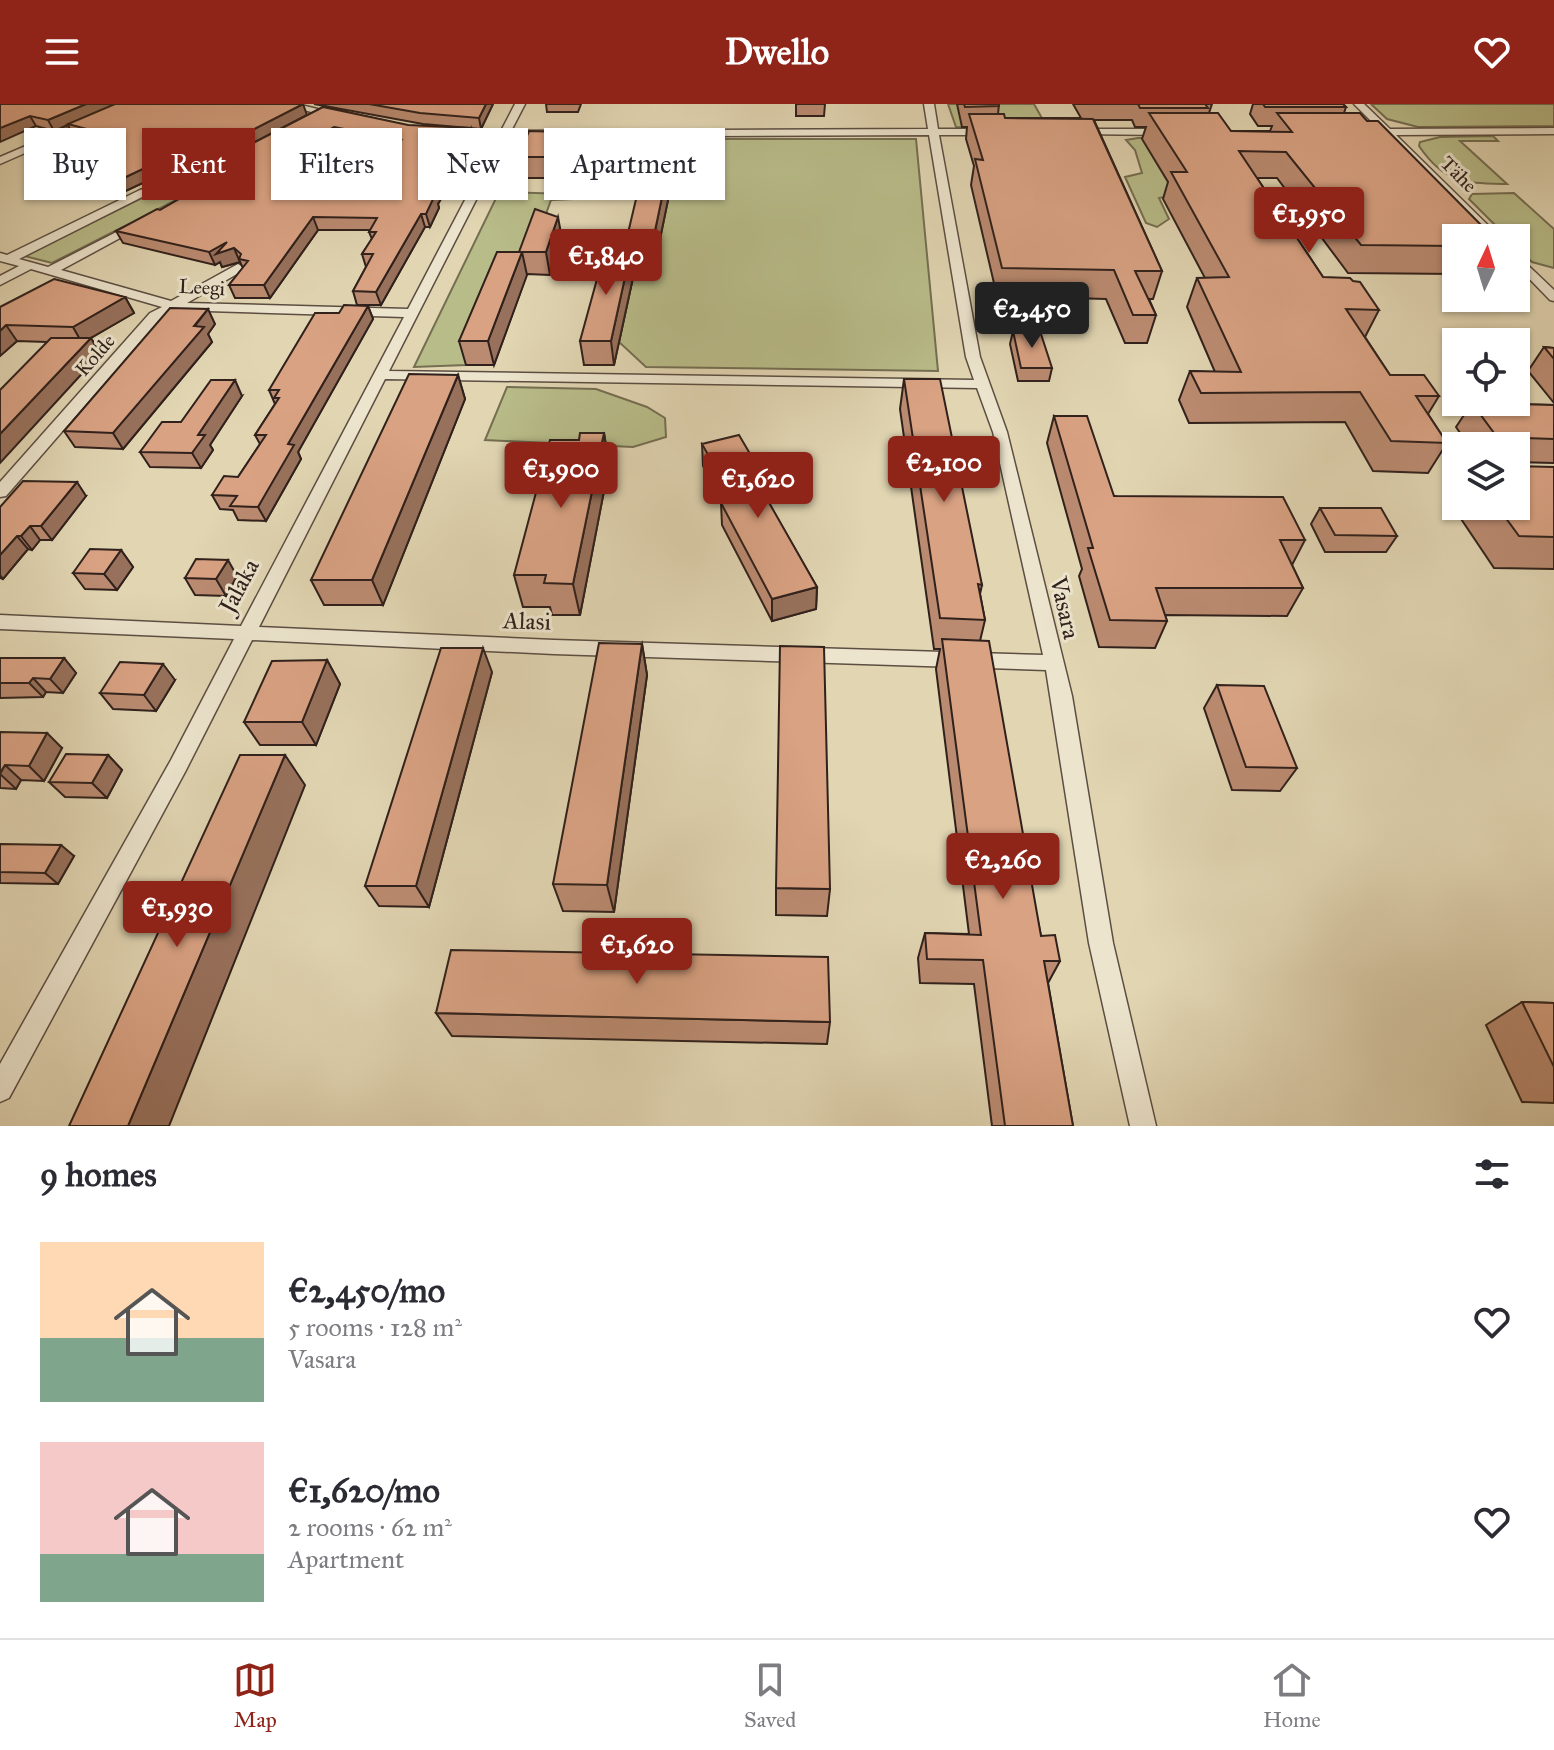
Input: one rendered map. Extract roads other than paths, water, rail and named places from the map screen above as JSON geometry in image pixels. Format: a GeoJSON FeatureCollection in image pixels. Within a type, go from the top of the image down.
{"type":"FeatureCollection","features":[{"type":"Feature","properties":{"kind":"street"},"geometry":{"type":"LineString","coordinates":[[0,161],[132,104]]}},
{"type":"Feature","properties":{"kind":"street"},"geometry":{"type":"LineString","coordinates":[[283,104],[353,119]]}},
{"type":"Feature","properties":{"kind":"street","name":"Jalaka"},"geometry":{"type":"LineString","coordinates":[[507,128],[520,104]]}},
{"type":"Feature","properties":{"kind":"street","name":"Vasara"},"geometry":{"type":"LineString","coordinates":[[929,104],[973,357],[980,384],[1000,432],[1062,696],[1101,943],[1143,1126]]}},
{"type":"Feature","properties":{"kind":"street","name":"Tähe"},"geometry":{"type":"LineString","coordinates":[[1359,104],[1481,224]]}},
{"type":"Feature","properties":{"kind":"street"},"geometry":{"type":"LineString","coordinates":[[305,123],[324,113]]}},
{"type":"Feature","properties":{"kind":"street"},"geometry":{"type":"LineString","coordinates":[[1347,132],[1554,131]]}},
{"type":"Feature","properties":{"kind":"street"},"geometry":{"type":"LineString","coordinates":[[528,135],[996,132]]}},
{"type":"Feature","properties":{"kind":"street"},"geometry":{"type":"LineString","coordinates":[[1059,132],[1174,132]]}},
{"type":"Feature","properties":{"kind":"street"},"geometry":{"type":"LineString","coordinates":[[255,149],[267,143]]}},
{"type":"Feature","properties":{"kind":"street"},"geometry":{"type":"LineString","coordinates":[[5,258],[142,193]]}},
{"type":"Feature","properties":{"kind":"street","name":"Jalaka"},"geometry":{"type":"LineString","coordinates":[[0,1089],[178,766],[469,200]]}},
{"type":"Feature","properties":{"kind":"street"},"geometry":{"type":"LineString","coordinates":[[48,272],[147,219]]}},
{"type":"Feature","properties":{"kind":"street","name":"Leegi"},"geometry":{"type":"LineString","coordinates":[[5,258],[174,306],[410,313]]}},
{"type":"Feature","properties":{"kind":"street"},"geometry":{"type":"LineString","coordinates":[[0,281],[28,266]]}},
{"type":"Feature","properties":{"kind":"street","name":"Kolde"},"geometry":{"type":"LineString","coordinates":[[0,492],[155,316],[238,268]]}},
{"type":"Feature","properties":{"kind":"street"},"geometry":{"type":"LineString","coordinates":[[1530,272],[1554,297]]}},
{"type":"Feature","properties":{"kind":"street"},"geometry":{"type":"LineString","coordinates":[[379,375],[980,384]]}},
{"type":"Feature","properties":{"kind":"street","name":"Alasi"},"geometry":{"type":"LineString","coordinates":[[0,622],[1053,663]]}}]}
